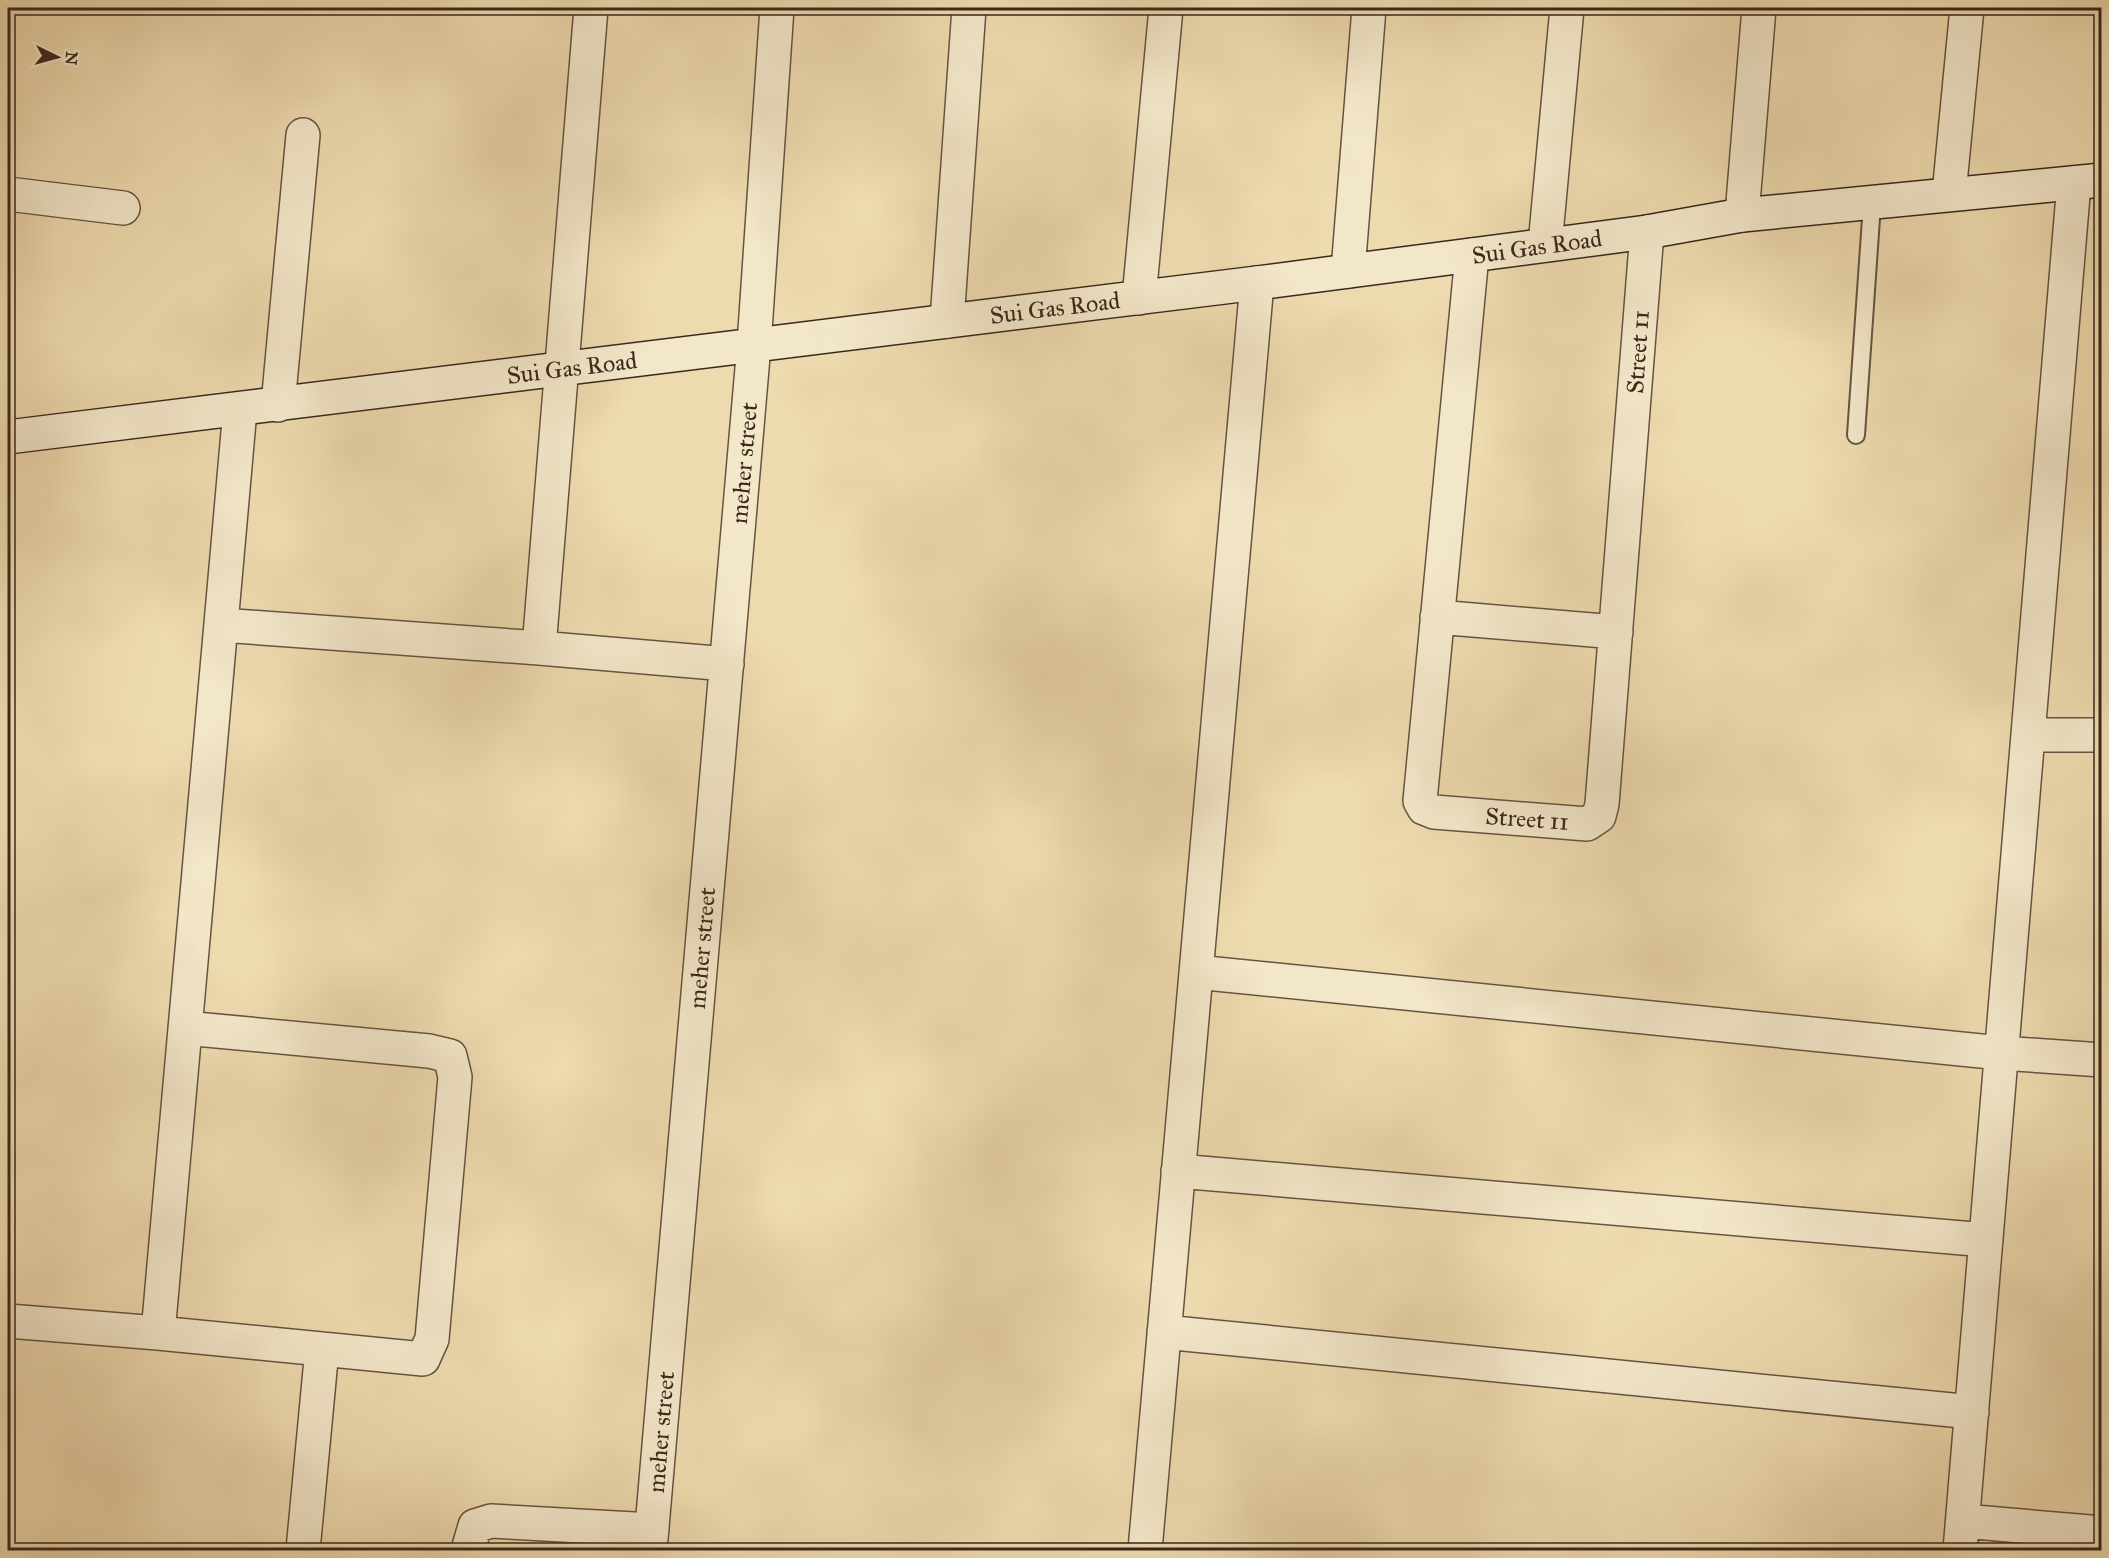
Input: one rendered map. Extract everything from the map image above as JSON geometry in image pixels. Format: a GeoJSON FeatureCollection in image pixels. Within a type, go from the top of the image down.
{"type":"FeatureCollection","features":[{"type":"Feature","properties":{"kind":"street"},"geometry":{"type":"LineString","coordinates":[[539,648],[591,8]]}},
{"type":"Feature","properties":{"kind":"street","name":"meher street"},"geometry":{"type":"LineString","coordinates":[[651,1540],[754,345],[777,8]]}},
{"type":"Feature","properties":{"kind":"street"},"geometry":{"type":"LineString","coordinates":[[947,321],[969,8]]}},
{"type":"Feature","properties":{"kind":"street"},"geometry":{"type":"LineString","coordinates":[[1139,298],[1166,8]]}},
{"type":"Feature","properties":{"kind":"street"},"geometry":{"type":"LineString","coordinates":[[1348,271],[1369,8]]}},
{"type":"Feature","properties":{"kind":"street"},"geometry":{"type":"LineString","coordinates":[[1545,245],[1567,8]]}},
{"type":"Feature","properties":{"kind":"street"},"geometry":{"type":"LineString","coordinates":[[1742,215],[1759,8]]}},
{"type":"Feature","properties":{"kind":"street"},"geometry":{"type":"LineString","coordinates":[[1949,194],[1967,8]]}},
{"type":"Feature","properties":{"kind":"street"},"geometry":{"type":"LineString","coordinates":[[278,405],[303,135]]}},
{"type":"Feature","properties":{"kind":"street"},"geometry":{"type":"LineString","coordinates":[[2088,182],[2028,735],[1961,1536],[2102,1533]]}},
{"type":"Feature","properties":{"kind":"street","name":"Sui Gas Road"},"geometry":{"type":"LineString","coordinates":[[8,438],[1257,283],[1647,232],[1742,215],[2088,182]]}},
{"type":"Feature","properties":{"kind":"street"},"geometry":{"type":"LineString","coordinates":[[8,194],[123,208]]}},
{"type":"Feature","properties":{"kind":"street","name":"Street 11"},"geometry":{"type":"LineString","coordinates":[[1472,255],[1420,801],[1424,808],[1434,812],[1587,824],[1599,816],[1602,804],[1647,232]]}},
{"type":"Feature","properties":{"kind":"street"},"geometry":{"type":"LineString","coordinates":[[1145,1551],[1257,283]]}},
{"type":"Feature","properties":{"kind":"street"},"geometry":{"type":"LineString","coordinates":[[158,1333],[240,410]]}},
{"type":"Feature","properties":{"kind":"street"},"geometry":{"type":"LineString","coordinates":[[1437,617],[1616,632]]}},
{"type":"Feature","properties":{"kind":"street"},"geometry":{"type":"LineString","coordinates":[[221,625],[727,664]]}},
{"type":"Feature","properties":{"kind":"street"},"geometry":{"type":"LineString","coordinates":[[2028,735],[2102,735]]}},
{"type":"Feature","properties":{"kind":"street"},"geometry":{"type":"LineString","coordinates":[[1196,972],[2001,1053],[2102,1060]]}},
{"type":"Feature","properties":{"kind":"street"},"geometry":{"type":"LineString","coordinates":[[8,1321],[423,1359],[432,1339],[455,1077],[450,1056],[429,1051],[185,1028]]}},
{"type":"Feature","properties":{"kind":"street"},"geometry":{"type":"LineString","coordinates":[[1179,1171],[1986,1240]]}},
{"type":"Feature","properties":{"kind":"street"},"geometry":{"type":"LineString","coordinates":[[1164,1332],[1972,1412]]}},
{"type":"Feature","properties":{"kind":"street"},"geometry":{"type":"LineString","coordinates":[[303,1551],[322,1349]]}},
{"type":"Feature","properties":{"kind":"street"},"geometry":{"type":"LineString","coordinates":[[468,1551],[475,1526],[491,1521],[651,1540]]}},
{"type":"Feature","properties":{"kind":"lane"},"geometry":{"type":"LineString","coordinates":[[1856,435],[1872,204]]}}]}
